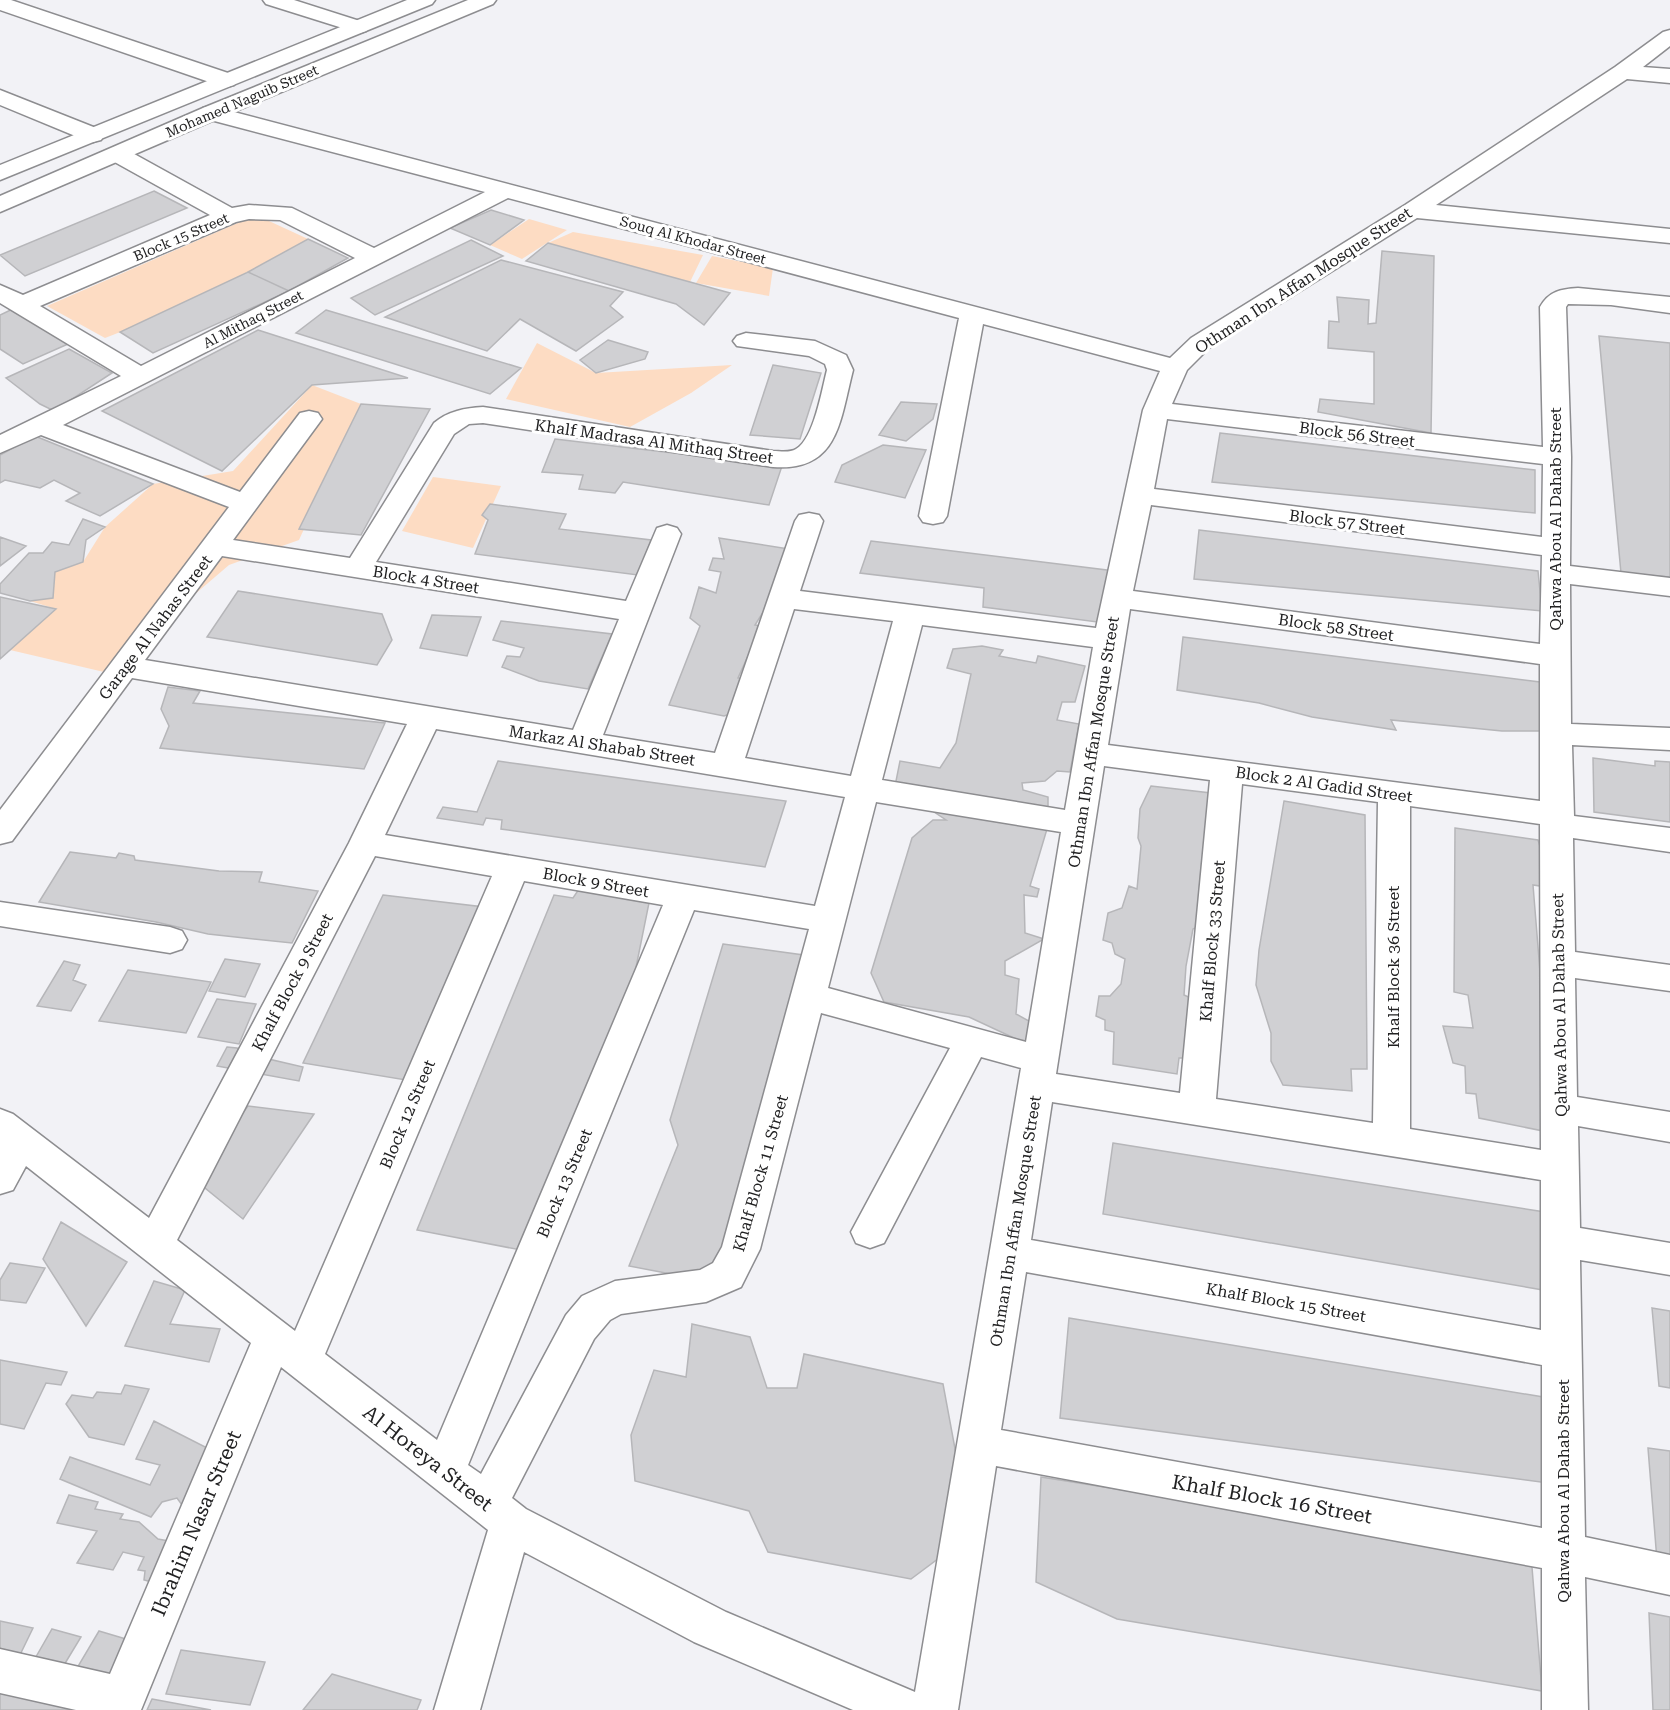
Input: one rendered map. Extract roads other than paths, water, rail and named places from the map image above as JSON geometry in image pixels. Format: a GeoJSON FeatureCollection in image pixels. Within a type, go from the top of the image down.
{"type":"FeatureCollection","features":[{"type":"Feature","properties":{"kind":"street"},"geometry":{"type":"LineString","coordinates":[[273,0],[359,27]]}},
{"type":"Feature","properties":{"kind":"street","name":"Mohamed Naguib Street"},"geometry":{"type":"LineString","coordinates":[[0,173],[425,0]]}},
{"type":"Feature","properties":{"kind":"street","name":"Mohamed Naguib Street"},"geometry":{"type":"LineString","coordinates":[[0,205],[212,113],[486,0]]}},
{"type":"Feature","properties":{"kind":"street"},"geometry":{"type":"LineString","coordinates":[[0,3],[226,80]]}},
{"type":"Feature","properties":{"kind":"street","name":"Othman Ibn Affan Mosque Street"},"geometry":{"type":"LineString","coordinates":[[935,1710],[980,1445],[1108,639],[1156,410],[1174,367],[1200,343],[1413,210],[1623,72],[1670,36]]}},
{"type":"Feature","properties":{"kind":"street"},"geometry":{"type":"LineString","coordinates":[[1623,72],[1670,76]]}},
{"type":"Feature","properties":{"kind":"street"},"geometry":{"type":"LineString","coordinates":[[0,98],[93,135]]}},
{"type":"Feature","properties":{"kind":"street","name":"Souq Al Khodar Street"},"geometry":{"type":"LineString","coordinates":[[212,113],[1174,367]]}},
{"type":"Feature","properties":{"kind":"street"},"geometry":{"type":"LineString","coordinates":[[119,155],[229,216]]}},
{"type":"Feature","properties":{"kind":"street","name":"Al Mithaq Street"},"geometry":{"type":"LineString","coordinates":[[0,445],[140,377],[505,191]]}},
{"type":"Feature","properties":{"kind":"street"},"geometry":{"type":"LineString","coordinates":[[1413,210],[1670,236]]}},
{"type":"Feature","properties":{"kind":"street","name":"Block 15 Street"},"geometry":{"type":"LineString","coordinates":[[10,299],[229,216],[249,212],[284,213],[375,258]]}},
{"type":"Feature","properties":{"kind":"street","name":"Qahwa Abou Al Dahab Street"},"geometry":{"type":"LineString","coordinates":[[1565,1710],[1555,656],[1557,457],[1553,307],[1557,300],[1582,295],[1670,304]]}},
{"type":"Feature","properties":{"kind":"street"},"geometry":{"type":"LineString","coordinates":[[10,299],[140,377]]}},
{"type":"Feature","properties":{"kind":"street"},"geometry":{"type":"LineString","coordinates":[[933,516],[972,314]]}},
{"type":"Feature","properties":{"kind":"street","name":"Khalf Madrasa Al Mithaq Street"},"geometry":{"type":"LineString","coordinates":[[358,569],[443,429],[453,420],[467,416],[483,415],[773,459],[791,460],[808,454],[818,443],[840,370],[837,360],[815,349],[746,341]]}},
{"type":"Feature","properties":{"kind":"street","name":"Block 56 Street"},"geometry":{"type":"LineString","coordinates":[[1156,410],[1557,457]]}},
{"type":"Feature","properties":{"kind":"street","name":"Garage Al Nahas Street"},"geometry":{"type":"LineString","coordinates":[[0,833],[309,419]]}},
{"type":"Feature","properties":{"kind":"street"},"geometry":{"type":"LineString","coordinates":[[41,426],[246,504]]}},
{"type":"Feature","properties":{"kind":"street","name":"Block 57 Street"},"geometry":{"type":"LineString","coordinates":[[1139,495],[1556,561],[1670,587]]}},
{"type":"Feature","properties":{"kind":"street"},"geometry":{"type":"LineString","coordinates":[[727,766],[809,521]]}},
{"type":"Feature","properties":{"kind":"street"},"geometry":{"type":"LineString","coordinates":[[584,742],[667,534]]}},
{"type":"Feature","properties":{"kind":"street","name":"Block 4 Street"},"geometry":{"type":"LineString","coordinates":[[216,546],[636,612]]}},
{"type":"Feature","properties":{"kind":"street","name":"Block 58 Street"},"geometry":{"type":"LineString","coordinates":[[1118,597],[1555,656]]}},
{"type":"Feature","properties":{"kind":"street"},"geometry":{"type":"LineString","coordinates":[[783,598],[1108,639]]}},
{"type":"Feature","properties":{"kind":"street","name":"Khalf Block 11 Street"},"geometry":{"type":"LineString","coordinates":[[457,1710],[499,1514],[580,1327],[596,1308],[615,1298],[706,1286],[727,1275],[741,1249],[910,614]]}},
{"type":"Feature","properties":{"kind":"street","name":"Markaz Al Shabab Street"},"geometry":{"type":"LineString","coordinates":[[125,667],[1079,824]]}},
{"type":"Feature","properties":{"kind":"street","name":"Khalf Block 9 Street"},"geometry":{"type":"LineString","coordinates":[[154,1246],[365,843],[426,717]]}},
{"type":"Feature","properties":{"kind":"street"},"geometry":{"type":"LineString","coordinates":[[1556,734],[1670,739]]}},
{"type":"Feature","properties":{"kind":"street","name":"Block 2 Al Gadid Street"},"geometry":{"type":"LineString","coordinates":[[1090,753],[1394,793],[1670,840]]}},
{"type":"Feature","properties":{"kind":"street","name":"Khalf Block 33 Street"},"geometry":{"type":"LineString","coordinates":[[1197,1110],[1227,771]]}},
{"type":"Feature","properties":{"kind":"street","name":"Khalf Block 36 Street"},"geometry":{"type":"LineString","coordinates":[[1392,1141],[1394,793]]}},
{"type":"Feature","properties":{"kind":"street","name":"Block 9 Street"},"geometry":{"type":"LineString","coordinates":[[365,843],[827,920]]}},
{"type":"Feature","properties":{"kind":"street","name":"Block 12 Street"},"geometry":{"type":"LineString","coordinates":[[288,1348],[513,867]]}},
{"type":"Feature","properties":{"kind":"street","name":"Block 13 Street"},"geometry":{"type":"LineString","coordinates":[[445,1470],[683,896]]}},
{"type":"Feature","properties":{"kind":"street"},"geometry":{"type":"LineString","coordinates":[[0,914],[171,940]]}},
{"type":"Feature","properties":{"kind":"street"},"geometry":{"type":"LineString","coordinates":[[1558,963],[1670,978]]}},
{"type":"Feature","properties":{"kind":"street"},"geometry":{"type":"LineString","coordinates":[[808,996],[972,1041],[1039,1072],[1197,1110],[1561,1168]]}},
{"type":"Feature","properties":{"kind":"street"},"geometry":{"type":"LineString","coordinates":[[870,1232],[972,1041]]}},
{"type":"Feature","properties":{"kind":"street"},"geometry":{"type":"LineString","coordinates":[[1560,1109],[1670,1127]]}},
{"type":"Feature","properties":{"kind":"street"},"geometry":{"type":"LineString","coordinates":[[0,1179],[10,1133]]}},
{"type":"Feature","properties":{"kind":"street","name":"Al Horeya Street"},"geometry":{"type":"LineString","coordinates":[[10,1133],[499,1514],[710,1627],[905,1710]]}},
{"type":"Feature","properties":{"kind":"street"},"geometry":{"type":"LineString","coordinates":[[1562,1241],[1670,1258]]}},
{"type":"Feature","properties":{"kind":"street","name":"Khalf Block 15 Street"},"geometry":{"type":"LineString","coordinates":[[1011,1253],[1562,1351]]}},
{"type":"Feature","properties":{"kind":"street","name":"Ibrahim Nasar Street"},"geometry":{"type":"LineString","coordinates":[[121,1704],[288,1348]]}},
{"type":"Feature","properties":{"kind":"street","name":"Khalf Block 16 Street"},"geometry":{"type":"LineString","coordinates":[[980,1445],[1564,1552],[1670,1575]]}},
{"type":"Feature","properties":{"kind":"street"},"geometry":{"type":"LineString","coordinates":[[0,1671],[121,1704]]}}]}
